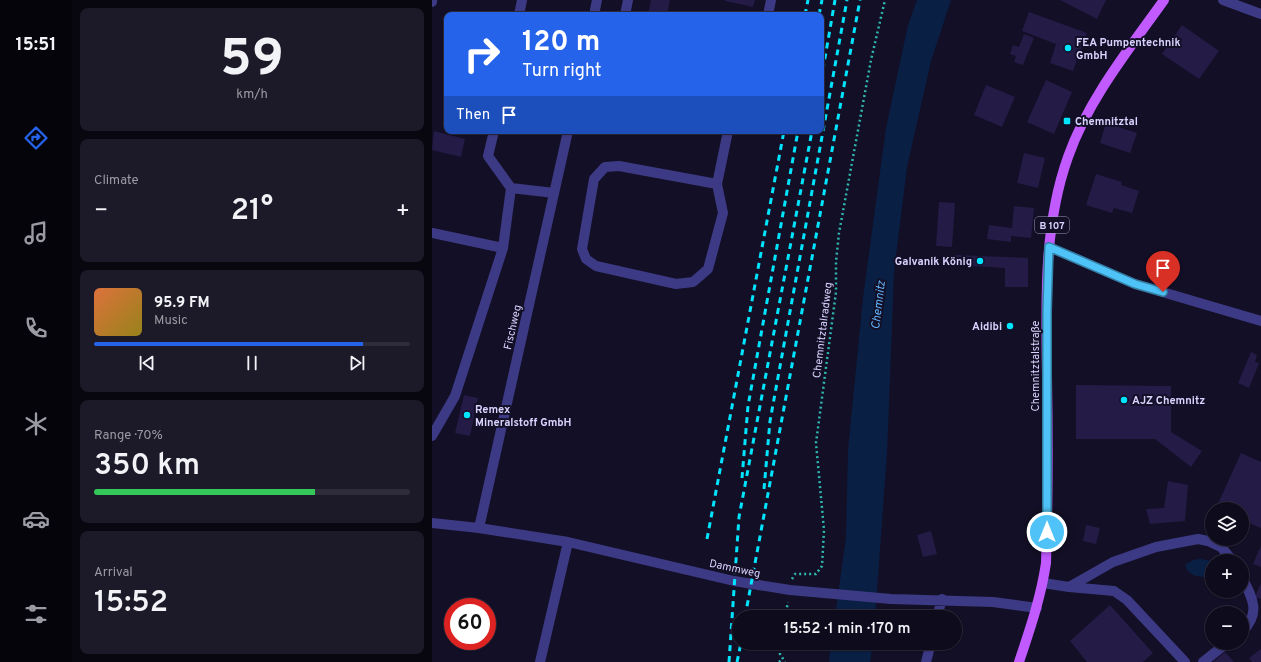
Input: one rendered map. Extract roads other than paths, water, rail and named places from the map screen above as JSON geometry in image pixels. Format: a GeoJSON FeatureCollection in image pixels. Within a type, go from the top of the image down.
{"type":"FeatureCollection","features":[{"type":"Feature","properties":{"kind":"main road","name":"Chemnitztalstraße"},"geometry":{"type":"LineString","coordinates":[[1019,662],[1037,608],[1043,582],[1047,532],[1047,312],[1049,247],[1056,198],[1068,156],[1081,128],[1123,57],[1164,0]]}},
{"type":"Feature","properties":{"kind":"street"},"geometry":{"type":"LineString","coordinates":[[520,12],[522,0]]}},
{"type":"Feature","properties":{"kind":"street"},"geometry":{"type":"LineString","coordinates":[[595,12],[597,0]]}},
{"type":"Feature","properties":{"kind":"street"},"geometry":{"type":"LineString","coordinates":[[626,12],[628,0]]}},
{"type":"Feature","properties":{"kind":"street"},"geometry":{"type":"LineString","coordinates":[[769,12],[771,0]]}},
{"type":"Feature","properties":{"kind":"street"},"geometry":{"type":"LineString","coordinates":[[1223,0],[1261,14]]}},
{"type":"Feature","properties":{"kind":"street"},"geometry":{"type":"LineString","coordinates":[[432,436],[455,396],[502,248],[511,188],[488,156],[493,134]]}},
{"type":"Feature","properties":{"kind":"street","name":"Fischweg"},"geometry":{"type":"LineString","coordinates":[[479,528],[567,134]]}},
{"type":"Feature","properties":{"kind":"street"},"geometry":{"type":"LineString","coordinates":[[716,184],[619,166],[605,167],[594,179],[582,249],[586,260],[596,266],[676,284],[693,282],[708,269],[723,213],[716,184],[727,134]]}},
{"type":"Feature","properties":{"kind":"street"},"geometry":{"type":"LineString","coordinates":[[511,188],[554,193]]}},
{"type":"Feature","properties":{"kind":"street"},"geometry":{"type":"LineString","coordinates":[[432,233],[502,248]]}},
{"type":"Feature","properties":{"kind":"street"},"geometry":{"type":"LineString","coordinates":[[1049,247],[1135,284],[1261,321]]}},
{"type":"Feature","properties":{"kind":"street","name":"Dammweg"},"geometry":{"type":"LineString","coordinates":[[432,523],[479,528],[568,542],[739,582],[790,590],[826,595],[892,599],[942,599],[993,602],[1037,608]]}},
{"type":"Feature","properties":{"kind":"street"},"geometry":{"type":"LineString","coordinates":[[1069,587],[1113,562],[1156,547],[1198,540],[1208,541],[1220,547],[1226,554]]}},
{"type":"Feature","properties":{"kind":"street"},"geometry":{"type":"LineString","coordinates":[[540,662],[568,542]]}},
{"type":"Feature","properties":{"kind":"street"},"geometry":{"type":"LineString","coordinates":[[1043,582],[1069,587],[1114,591],[1127,600],[1185,662]]}},
{"type":"Feature","properties":{"kind":"street"},"geometry":{"type":"LineString","coordinates":[[1249,590],[1254,599],[1256,611],[1254,620],[1249,625]]}},
{"type":"Feature","properties":{"kind":"street"},"geometry":{"type":"LineString","coordinates":[[939,610],[942,599]]}},
{"type":"Feature","properties":{"kind":"street"},"geometry":{"type":"LineString","coordinates":[[926,662],[929,650]]}},
{"type":"Feature","properties":{"kind":"street"},"geometry":{"type":"LineString","coordinates":[[1203,662],[1218,650]]}},
{"type":"Feature","properties":{"kind":"water","name":"Chemnitz"},"geometry":{"type":"Polygon","coordinates":[[[917,0],[951,0],[931,61],[907,167],[894,272],[887,454],[876,610],[836,610],[846,537],[848,450],[863,298],[886,128],[908,25],[917,0]]]}},
{"type":"Feature","properties":{"kind":"water"},"geometry":{"type":"Polygon","coordinates":[[[1193,560],[1205,560],[1205,577],[1195,576],[1189,572],[1185,565],[1193,560]]]}},
{"type":"Feature","properties":{"kind":"water"},"geometry":{"type":"Polygon","coordinates":[[[830,650],[872,650],[870,662],[829,662],[830,650]]]}},
{"type":"Feature","properties":{"kind":"railway"},"geometry":{"type":"LineString","coordinates":[[806,12],[808,0]]}},
{"type":"Feature","properties":{"kind":"railway"},"geometry":{"type":"LineString","coordinates":[[820,12],[822,0]]}},
{"type":"Feature","properties":{"kind":"railway"},"geometry":{"type":"LineString","coordinates":[[824,64],[835,0]]}},
{"type":"Feature","properties":{"kind":"railway"},"geometry":{"type":"LineString","coordinates":[[824,126],[847,0]]}},
{"type":"Feature","properties":{"kind":"railway"},"geometry":{"type":"LineString","coordinates":[[746,610],[860,0]]}},
{"type":"Feature","properties":{"kind":"railway"},"geometry":{"type":"LineString","coordinates":[[707,539],[783,134]]}},
{"type":"Feature","properties":{"kind":"railway"},"geometry":{"type":"LineString","coordinates":[[742,478],[748,406],[797,134]]}},
{"type":"Feature","properties":{"kind":"railway"},"geometry":{"type":"LineString","coordinates":[[729,662],[739,517],[811,134]]}},
{"type":"Feature","properties":{"kind":"railway"},"geometry":{"type":"LineString","coordinates":[[764,489],[770,421],[822,134]]}},
{"type":"Feature","properties":{"kind":"railway"},"geometry":{"type":"LineString","coordinates":[[737,662],[740,650]]}},
{"type":"Feature","properties":{"kind":"place","name":"FEA Pumpentechnik GmbH"},"geometry":{"type":"Point","coordinates":[1068,48]}},
{"type":"Feature","properties":{"kind":"place","name":"Chemnitztal"},"geometry":{"type":"Point","coordinates":[1067,121]}},
{"type":"Feature","properties":{"kind":"place","name":"Galvanik König"},"geometry":{"type":"Point","coordinates":[980,261]}},
{"type":"Feature","properties":{"kind":"place","name":"Aidibi"},"geometry":{"type":"Point","coordinates":[1010,326]}},
{"type":"Feature","properties":{"kind":"place","name":"AJZ Chemnitz"},"geometry":{"type":"Point","coordinates":[1124,400]}},
{"type":"Feature","properties":{"kind":"place","name":"Remex Mineralstoff GmbH"},"geometry":{"type":"Point","coordinates":[467,415]}}]}
